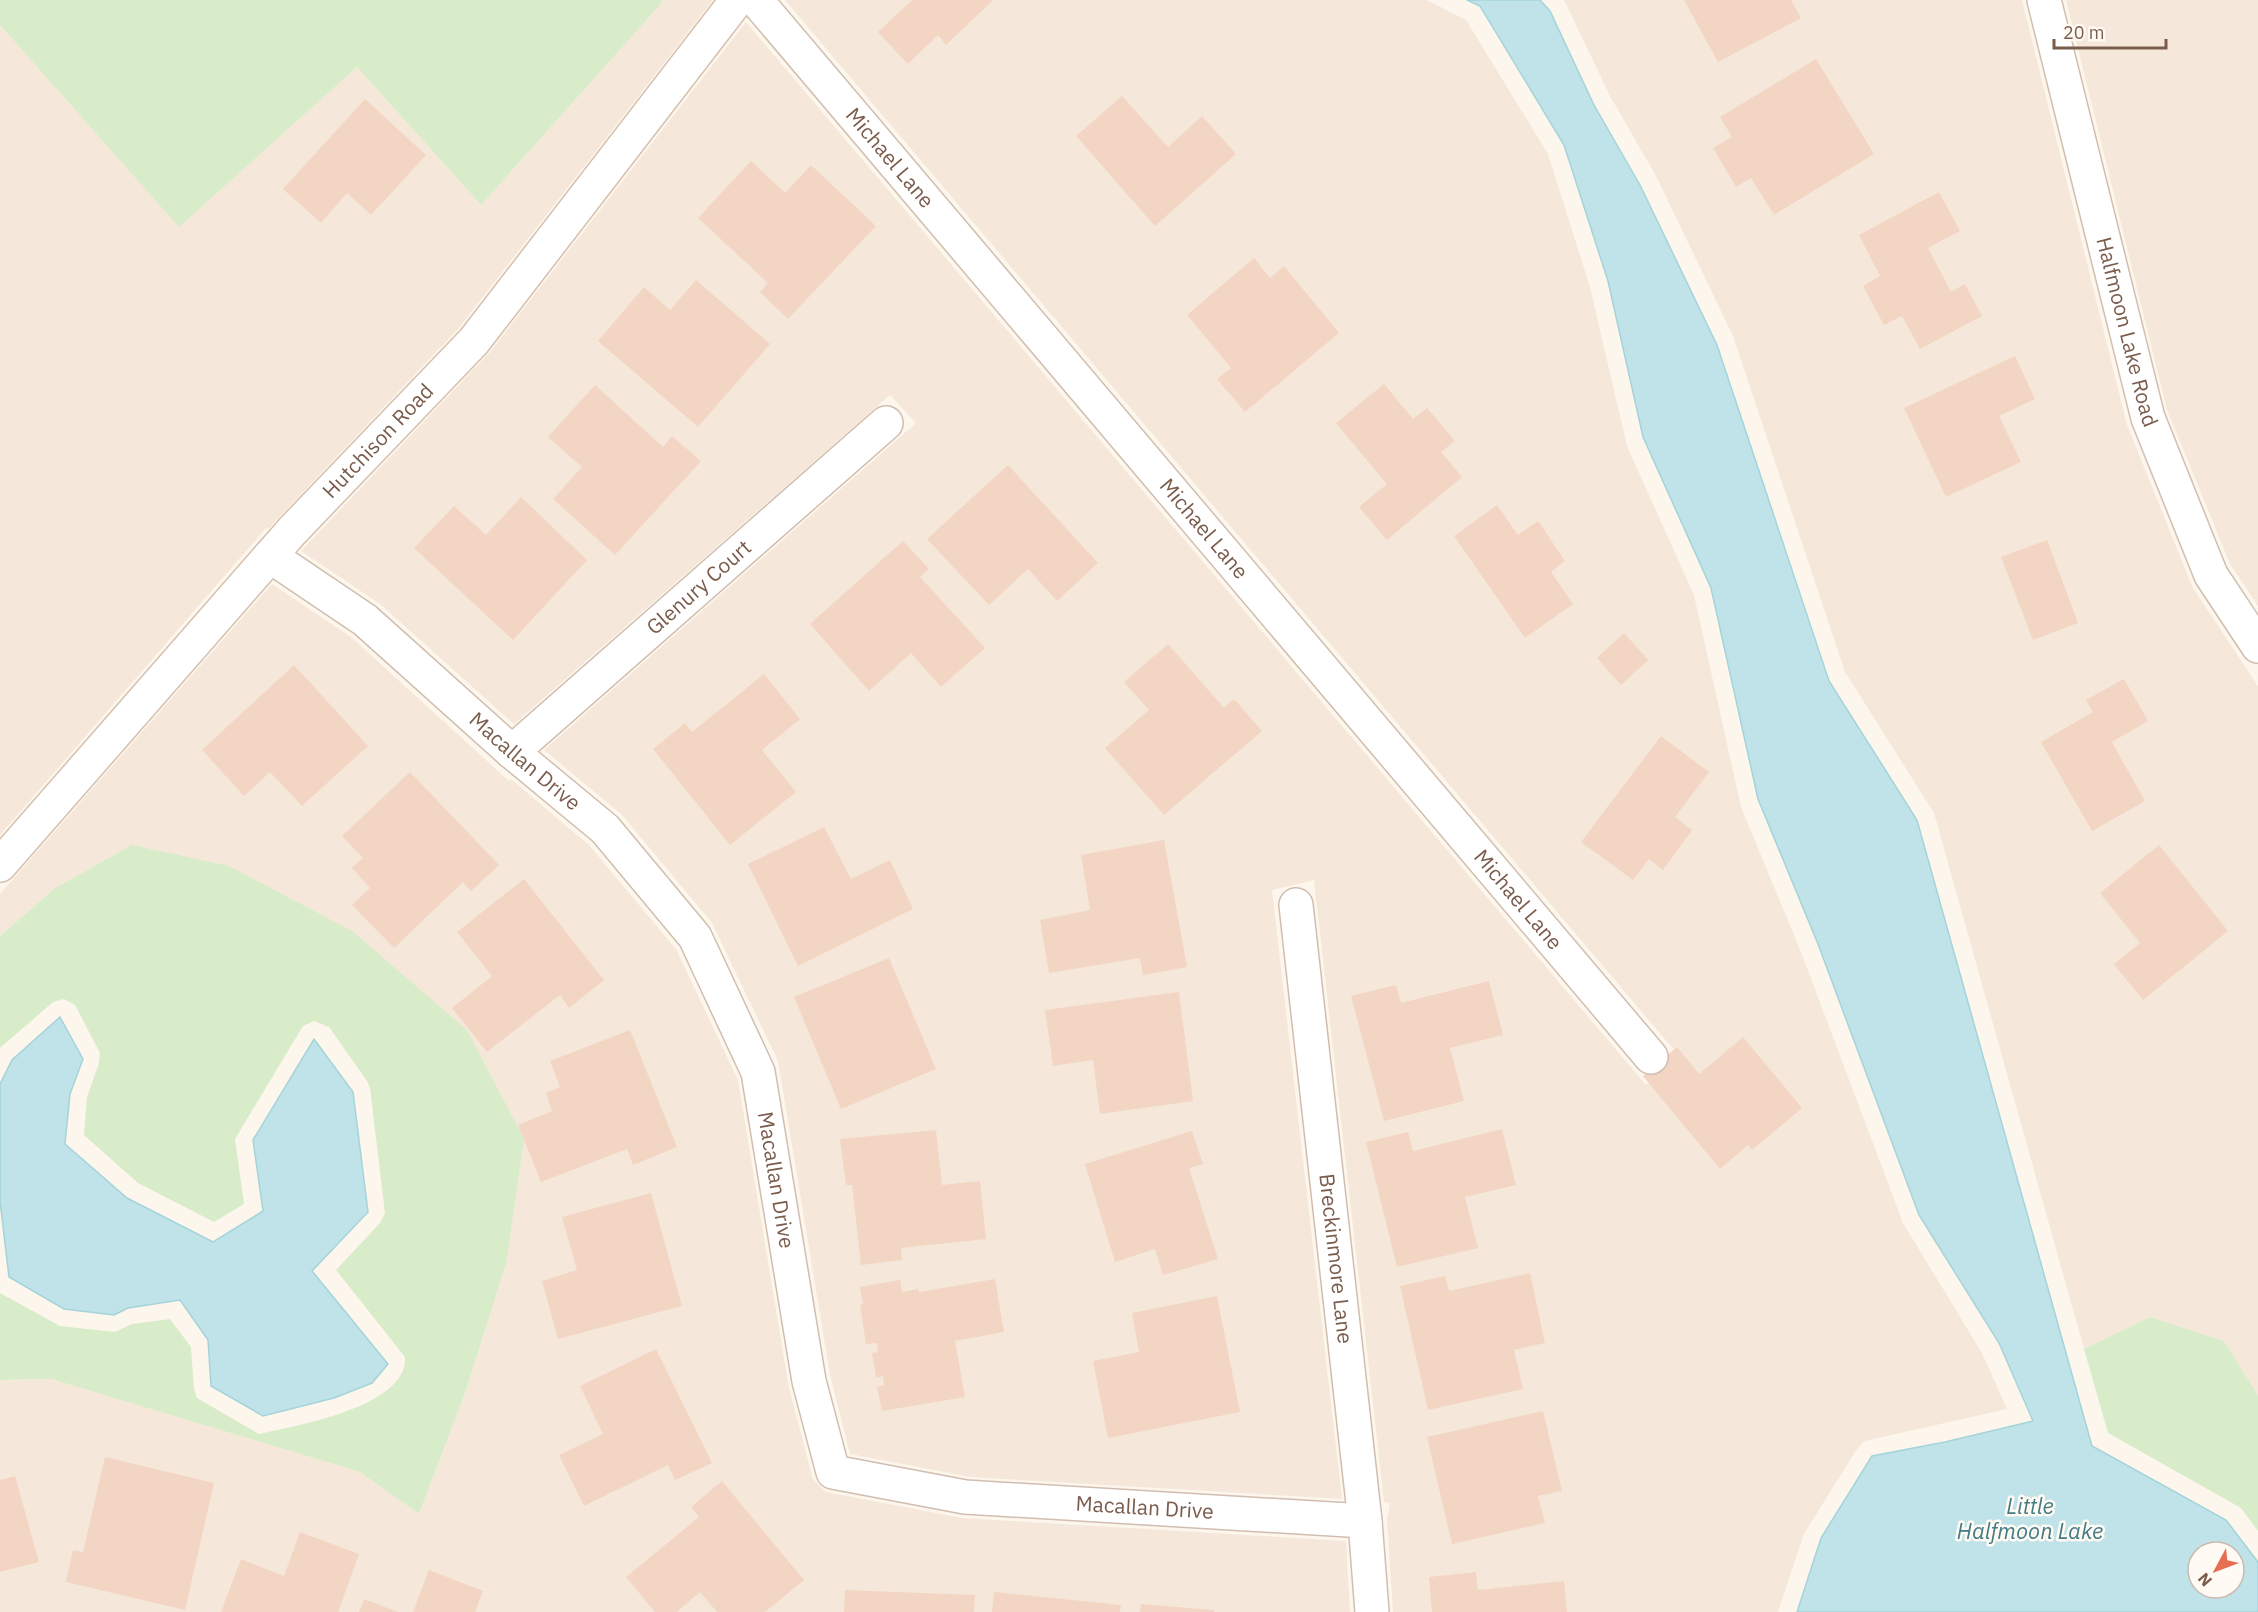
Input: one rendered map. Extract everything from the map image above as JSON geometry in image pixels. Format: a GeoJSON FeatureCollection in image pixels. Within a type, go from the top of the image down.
{"type":"FeatureCollection","features":[{"type":"Feature","properties":{"kind":"street","name":"Hutchison Road"},"geometry":{"type":"LineString","coordinates":[[0,864],[270,556],[474,341],[737,0]]}},
{"type":"Feature","properties":{"kind":"street","name":"Michael Lane"},"geometry":{"type":"LineString","coordinates":[[756,0],[1651,1057]]}},
{"type":"Feature","properties":{"kind":"street","name":"Halfmoon Lake Road"},"geometry":{"type":"LineString","coordinates":[[2044,0],[2148,418],[2211,575],[2258,646]]}},
{"type":"Feature","properties":{"kind":"street","name":"Glenury Court"},"geometry":{"type":"LineString","coordinates":[[512,752],[886,423]]}},
{"type":"Feature","properties":{"kind":"street","name":"Macallan Drive"},"geometry":{"type":"LineString","coordinates":[[270,556],[365,620],[512,752],[605,830],[695,936],[758,1072],[809,1381],[833,1472],[966,1497],[1365,1521]]}},
{"type":"Feature","properties":{"kind":"street","name":"Breckinmore Lane"},"geometry":{"type":"LineString","coordinates":[[1296,904],[1365,1521],[1372,1612]]}},
{"type":"Feature","properties":{"kind":"shaded area"},"geometry":{"type":"Polygon","coordinates":[[[662,0],[713,0],[458,329],[268,529],[266,528],[0,835],[0,25],[179,226],[357,67],[481,205],[660,5],[662,0]]]}},
{"type":"Feature","properties":{"kind":"shaded area"},"geometry":{"type":"Polygon","coordinates":[[[785,0],[1427,0],[1466,20],[1548,154],[1590,287],[1627,446],[1694,595],[1741,807],[1801,952],[1903,1223],[1982,1353],[2007,1409],[1865,1441],[1857,1449],[1804,1534],[1778,1612],[1393,1612],[1387,1520],[1390,1503],[1384,1502],[1314,880],[1272,890],[1342,1499],[970,1477],[850,1454],[830,1375],[778,1061],[712,923],[622,815],[544,750],[916,423],[890,395],[514,724],[380,604],[301,551],[490,352],[746,22],[1646,1085],[1680,1057],[785,0]]]}},
{"type":"Feature","properties":{"kind":"shaded area"},"geometry":{"type":"Polygon","coordinates":[[[1564,0],[2022,0],[2127,425],[2193,588],[2258,686],[2258,1395],[2224,1341],[2150,1317],[2084,1349],[1934,813],[1845,672],[1733,336],[1656,176],[1610,96],[1564,0]]]}},
{"type":"Feature","properties":{"kind":"shaded area"},"geometry":{"type":"Polygon","coordinates":[[[2066,0],[2258,0],[2258,606],[2230,564],[2167,410],[2066,0]]]}},
{"type":"Feature","properties":{"kind":"shaded area"},"geometry":{"type":"Polygon","coordinates":[[[272,584],[351,637],[509,781],[511,779],[589,845],[676,949],[738,1080],[789,1388],[813,1479],[826,1492],[962,1518],[1346,1541],[1350,1612],[0,1612],[0,1380],[51,1379],[360,1472],[419,1514],[465,1393],[506,1264],[467,1030],[54,889],[0,936],[0,894],[272,584]]]}},
{"type":"Feature","properties":{"kind":"green space"},"geometry":{"type":"Polygon","coordinates":[[[0,0],[662,0],[660,5],[481,205],[357,67],[179,227],[0,25],[0,0]]]}},
{"type":"Feature","properties":{"kind":"green space"},"geometry":{"type":"Polygon","coordinates":[[[132,845],[229,866],[352,931],[467,1030],[524,1139],[506,1264],[465,1393],[419,1514],[360,1472],[51,1379],[0,1380],[0,1293],[60,1326],[115,1332],[132,1324],[170,1319],[191,1347],[194,1389],[197,1398],[259,1434],[297,1426],[346,1411],[369,1401],[388,1389],[401,1374],[405,1357],[336,1270],[380,1223],[385,1213],[370,1088],[329,1027],[314,1021],[303,1026],[235,1139],[244,1204],[214,1222],[138,1183],[84,1135],[87,1097],[99,1063],[100,1053],[75,1005],[64,999],[53,1002],[0,1048],[0,936],[54,889],[132,845]]]}},
{"type":"Feature","properties":{"kind":"green space"},"geometry":{"type":"Polygon","coordinates":[[[2150,1317],[2224,1341],[2258,1395],[2258,1531],[2241,1508],[2108,1433],[2084,1349],[2150,1317]]]}},
{"type":"Feature","properties":{"kind":"water","name":"Little Halfmoon Lake"},"geometry":{"type":"Polygon","coordinates":[[[1467,0],[1540,0],[1550,11],[1594,105],[1640,185],[1717,345],[1829,681],[1917,820],[2092,1446],[2226,1520],[2241,1540],[2186,1540],[2186,1600],[2246,1600],[2246,1546],[2258,1562],[2258,1612],[1797,1612],[1821,1538],[1872,1456],[1945,1442],[2033,1421],[1999,1343],[1919,1215],[1818,944],[1758,799],[1711,588],[1643,437],[1608,281],[1564,145],[1480,6],[1467,0]]]}},
{"type":"Feature","properties":{"kind":"water"},"geometry":{"type":"Polygon","coordinates":[[[60,1017],[83,1059],[70,1094],[65,1144],[127,1198],[213,1242],[263,1211],[253,1140],[314,1039],[353,1092],[368,1212],[312,1271],[388,1364],[372,1383],[334,1398],[263,1416],[211,1386],[208,1340],[180,1300],[128,1308],[114,1315],[64,1309],[9,1277],[0,1201],[0,1084],[12,1060],[60,1017]]]}},
{"type":"Feature","properties":{"kind":"building"},"geometry":{"type":"Polygon","coordinates":[[[912,0],[993,0],[946,45],[938,35],[908,64],[878,32],[912,0]]]}},
{"type":"Feature","properties":{"kind":"building"},"geometry":{"type":"Polygon","coordinates":[[[1684,0],[1791,0],[1801,18],[1718,62],[1684,0]]]}},
{"type":"Feature","properties":{"kind":"building"},"geometry":{"type":"Polygon","coordinates":[[[1816,59],[1874,154],[1774,215],[1751,178],[1736,187],[1713,148],[1732,137],[1720,117],[1816,59]]]}},
{"type":"Feature","properties":{"kind":"building"},"geometry":{"type":"Polygon","coordinates":[[[1122,96],[1168,147],[1202,116],[1236,154],[1155,226],[1076,136],[1122,96]]]}},
{"type":"Feature","properties":{"kind":"building"},"geometry":{"type":"Polygon","coordinates":[[[365,99],[426,155],[371,215],[347,193],[321,223],[283,189],[365,99]]]}},
{"type":"Feature","properties":{"kind":"building"},"geometry":{"type":"Polygon","coordinates":[[[751,161],[785,193],[811,165],[876,226],[788,319],[760,292],[768,283],[698,218],[751,161]]]}},
{"type":"Feature","properties":{"kind":"building"},"geometry":{"type":"Polygon","coordinates":[[[1939,192],[1960,231],[1928,248],[1951,292],[1965,284],[1982,316],[1920,349],[1902,316],[1884,325],[1863,286],[1880,276],[1859,235],[1939,192]]]}},
{"type":"Feature","properties":{"kind":"building"},"geometry":{"type":"Polygon","coordinates":[[[1254,258],[1270,278],[1284,266],[1339,333],[1245,412],[1217,379],[1231,368],[1187,315],[1254,258]]]}},
{"type":"Feature","properties":{"kind":"building"},"geometry":{"type":"Polygon","coordinates":[[[696,280],[770,344],[698,427],[598,341],[644,287],[670,310],[696,280]]]}},
{"type":"Feature","properties":{"kind":"building"},"geometry":{"type":"Polygon","coordinates":[[[2015,356],[2035,399],[1999,416],[2021,462],[1946,497],[1904,408],[2015,356]]]}},
{"type":"Feature","properties":{"kind":"building"},"geometry":{"type":"Polygon","coordinates":[[[1384,384],[1413,419],[1427,408],[1455,441],[1441,452],[1462,477],[1387,540],[1359,507],[1387,484],[1336,423],[1384,384]]]}},
{"type":"Feature","properties":{"kind":"building"},"geometry":{"type":"Polygon","coordinates":[[[595,385],[663,447],[672,436],[701,461],[615,555],[553,499],[582,467],[548,437],[595,385]]]}},
{"type":"Feature","properties":{"kind":"building"},"geometry":{"type":"Polygon","coordinates":[[[1008,465],[1098,563],[1057,601],[1028,569],[989,605],[927,539],[1008,465]]]}},
{"type":"Feature","properties":{"kind":"building"},"geometry":{"type":"Polygon","coordinates":[[[521,497],[587,560],[513,640],[414,548],[454,506],[486,535],[521,497]]]}},
{"type":"Feature","properties":{"kind":"building"},"geometry":{"type":"Polygon","coordinates":[[[1497,505],[1518,535],[1538,521],[1565,561],[1551,572],[1573,604],[1525,638],[1454,536],[1497,505]]]}},
{"type":"Feature","properties":{"kind":"building"},"geometry":{"type":"Polygon","coordinates":[[[2047,540],[2078,623],[2033,640],[2001,557],[2047,540]]]}},
{"type":"Feature","properties":{"kind":"building"},"geometry":{"type":"Polygon","coordinates":[[[903,541],[929,569],[920,577],[985,648],[941,687],[911,653],[869,691],[810,624],[903,541]]]}},
{"type":"Feature","properties":{"kind":"building"},"geometry":{"type":"Polygon","coordinates":[[[1624,633],[1648,660],[1621,685],[1597,658],[1624,633]]]}},
{"type":"Feature","properties":{"kind":"building"},"geometry":{"type":"Polygon","coordinates":[[[1168,644],[1224,708],[1234,699],[1262,731],[1164,815],[1105,748],[1149,710],[1124,682],[1168,644]]]}},
{"type":"Feature","properties":{"kind":"building"},"geometry":{"type":"Polygon","coordinates":[[[294,665],[368,746],[302,806],[270,772],[244,796],[202,750],[294,665]]]}},
{"type":"Feature","properties":{"kind":"building"},"geometry":{"type":"Polygon","coordinates":[[[764,674],[800,719],[762,750],[796,792],[730,845],[653,749],[685,723],[692,732],[764,674]]]}},
{"type":"Feature","properties":{"kind":"building"},"geometry":{"type":"Polygon","coordinates":[[[2124,679],[2148,721],[2112,742],[2145,801],[2092,831],[2041,742],[2093,712],[2086,700],[2124,679]]]}},
{"type":"Feature","properties":{"kind":"building"},"geometry":{"type":"Polygon","coordinates":[[[1661,736],[1709,772],[1675,817],[1692,830],[1663,870],[1649,859],[1633,880],[1581,842],[1661,736]]]}},
{"type":"Feature","properties":{"kind":"building"},"geometry":{"type":"Polygon","coordinates":[[[410,772],[499,865],[471,891],[463,882],[394,948],[352,905],[370,888],[352,868],[363,858],[342,836],[410,772]]]}},
{"type":"Feature","properties":{"kind":"building"},"geometry":{"type":"Polygon","coordinates":[[[824,827],[851,879],[890,860],[913,909],[798,966],[748,864],[824,827]]]}},
{"type":"Feature","properties":{"kind":"building"},"geometry":{"type":"Polygon","coordinates":[[[1164,840],[1187,967],[1143,975],[1140,958],[1049,973],[1040,920],[1090,910],[1081,855],[1164,840]]]}},
{"type":"Feature","properties":{"kind":"building"},"geometry":{"type":"Polygon","coordinates":[[[2159,845],[2228,931],[2143,1000],[2114,964],[2140,943],[2100,893],[2159,845]]]}},
{"type":"Feature","properties":{"kind":"building"},"geometry":{"type":"Polygon","coordinates":[[[524,879],[604,980],[569,1008],[560,995],[487,1052],[452,1008],[492,976],[457,932],[524,879]]]}},
{"type":"Feature","properties":{"kind":"building"},"geometry":{"type":"Polygon","coordinates":[[[889,958],[936,1069],[841,1109],[794,997],[889,958]]]}},
{"type":"Feature","properties":{"kind":"building"},"geometry":{"type":"Polygon","coordinates":[[[1489,981],[1503,1035],[1450,1048],[1464,1101],[1384,1121],[1351,996],[1396,985],[1401,1003],[1489,981]]]}},
{"type":"Feature","properties":{"kind":"building"},"geometry":{"type":"Polygon","coordinates":[[[1179,992],[1193,1101],[1100,1114],[1093,1060],[1053,1066],[1045,1010],[1179,992]]]}},
{"type":"Feature","properties":{"kind":"building"},"geometry":{"type":"Polygon","coordinates":[[[630,1030],[677,1147],[633,1165],[627,1149],[541,1182],[518,1125],[552,1111],[546,1093],[560,1087],[550,1061],[630,1030]]]}},
{"type":"Feature","properties":{"kind":"building"},"geometry":{"type":"Polygon","coordinates":[[[1743,1037],[1802,1108],[1752,1150],[1748,1145],[1720,1169],[1643,1076],[1677,1047],[1699,1074],[1743,1037]]]}},
{"type":"Feature","properties":{"kind":"building"},"geometry":{"type":"Polygon","coordinates":[[[1502,1129],[1516,1185],[1465,1197],[1478,1248],[1397,1267],[1366,1142],[1408,1132],[1413,1151],[1502,1129]]]}},
{"type":"Feature","properties":{"kind":"building"},"geometry":{"type":"Polygon","coordinates":[[[936,1130],[942,1185],[980,1181],[986,1239],[901,1248],[902,1260],[861,1265],[852,1185],[846,1185],[840,1139],[936,1130]]]}},
{"type":"Feature","properties":{"kind":"building"},"geometry":{"type":"Polygon","coordinates":[[[1192,1131],[1203,1164],[1189,1168],[1218,1259],[1163,1275],[1155,1249],[1115,1262],[1085,1164],[1192,1131]]]}},
{"type":"Feature","properties":{"kind":"building"},"geometry":{"type":"Polygon","coordinates":[[[651,1193],[682,1306],[558,1339],[542,1281],[577,1270],[562,1217],[651,1193]]]}},
{"type":"Feature","properties":{"kind":"building"},"geometry":{"type":"Polygon","coordinates":[[[1530,1273],[1545,1343],[1514,1350],[1523,1389],[1428,1410],[1400,1286],[1445,1276],[1449,1291],[1530,1273]]]}},
{"type":"Feature","properties":{"kind":"building"},"geometry":{"type":"Polygon","coordinates":[[[995,1279],[1004,1332],[955,1341],[965,1397],[882,1411],[877,1387],[884,1385],[883,1376],[876,1378],[872,1353],[878,1352],[877,1343],[866,1344],[860,1305],[863,1304],[860,1287],[900,1280],[902,1292],[918,1289],[919,1292],[995,1279]]]}},
{"type":"Feature","properties":{"kind":"building"},"geometry":{"type":"Polygon","coordinates":[[[1217,1296],[1240,1412],[1108,1438],[1093,1361],[1139,1352],[1132,1313],[1217,1296]]]}},
{"type":"Feature","properties":{"kind":"building"},"geometry":{"type":"Polygon","coordinates":[[[656,1349],[712,1463],[675,1480],[668,1465],[584,1506],[559,1455],[603,1434],[580,1386],[656,1349]]]}},
{"type":"Feature","properties":{"kind":"building"},"geometry":{"type":"Polygon","coordinates":[[[1543,1411],[1562,1491],[1538,1496],[1545,1523],[1452,1544],[1427,1437],[1543,1411]]]}},
{"type":"Feature","properties":{"kind":"building"},"geometry":{"type":"Polygon","coordinates":[[[105,1457],[214,1483],[185,1610],[66,1582],[73,1550],[83,1552],[105,1457]]]}},
{"type":"Feature","properties":{"kind":"building"},"geometry":{"type":"Polygon","coordinates":[[[15,1476],[39,1562],[0,1572],[0,1480],[15,1476]]]}},
{"type":"Feature","properties":{"kind":"building"},"geometry":{"type":"Polygon","coordinates":[[[722,1481],[804,1580],[765,1612],[717,1612],[700,1592],[677,1612],[655,1612],[626,1577],[699,1517],[691,1507],[722,1481]]]}},
{"type":"Feature","properties":{"kind":"building"},"geometry":{"type":"Polygon","coordinates":[[[300,1532],[359,1554],[338,1612],[221,1612],[241,1559],[284,1576],[300,1532]]]}},
{"type":"Feature","properties":{"kind":"building"},"geometry":{"type":"Polygon","coordinates":[[[429,1570],[483,1591],[475,1612],[413,1612],[429,1570]]]}},
{"type":"Feature","properties":{"kind":"building"},"geometry":{"type":"Polygon","coordinates":[[[1476,1572],[1478,1590],[1564,1581],[1567,1612],[1432,1612],[1429,1577],[1476,1572]]]}},
{"type":"Feature","properties":{"kind":"building"},"geometry":{"type":"Polygon","coordinates":[[[845,1590],[975,1595],[974,1612],[844,1612],[845,1590]]]}},
{"type":"Feature","properties":{"kind":"building"},"geometry":{"type":"Polygon","coordinates":[[[994,1592],[1121,1605],[1120,1612],[992,1612],[994,1592]]]}},
{"type":"Feature","properties":{"kind":"building"},"geometry":{"type":"Polygon","coordinates":[[[364,1599],[398,1612],[359,1612],[364,1599]]]}},
{"type":"Feature","properties":{"kind":"building"},"geometry":{"type":"Polygon","coordinates":[[[1141,1604],[1214,1610],[1214,1612],[1140,1612],[1141,1604]]]}}]}
